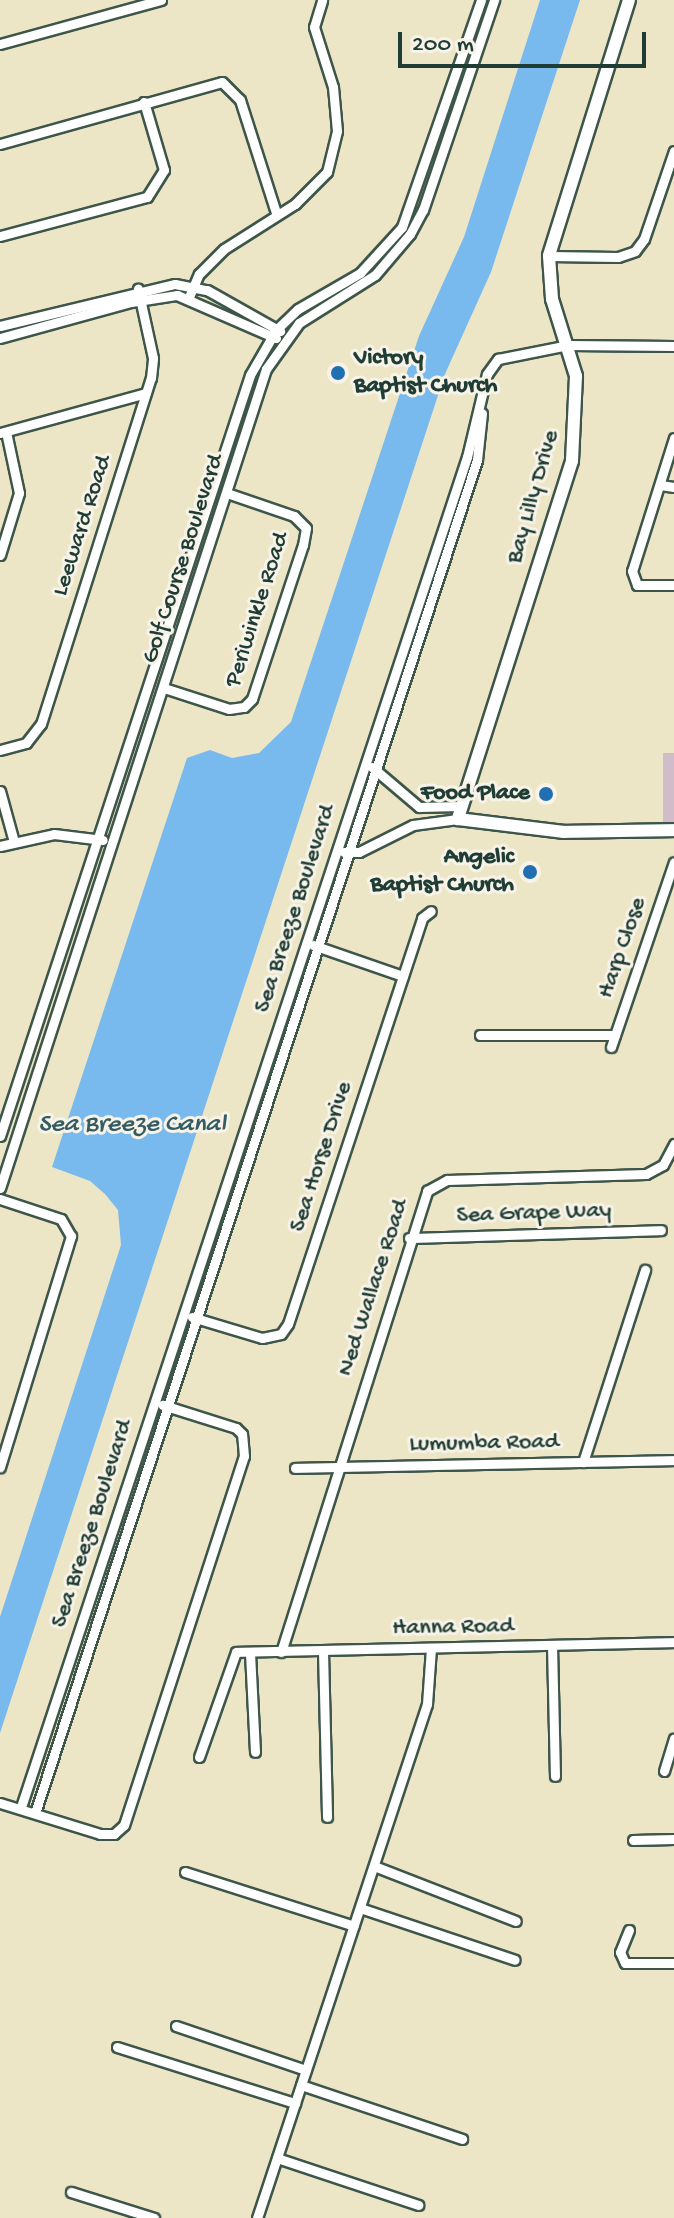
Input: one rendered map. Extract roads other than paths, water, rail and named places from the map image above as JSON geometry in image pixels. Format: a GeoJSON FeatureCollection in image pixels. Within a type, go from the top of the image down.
{"type":"FeatureCollection","features":[{"type":"Feature","properties":{"kind":"main road","name":"Bay Lilly Drive"},"geometry":{"type":"LineString","coordinates":[[459,812],[572,461],[578,407],[568,345],[552,299],[549,256],[629,0]]}},
{"type":"Feature","properties":{"kind":"main road"},"geometry":{"type":"LineString","coordinates":[[459,812],[564,832],[674,830]]}},
{"type":"Feature","properties":{"kind":"street"},"geometry":{"type":"LineString","coordinates":[[0,44],[122,5],[161,0]]}},
{"type":"Feature","properties":{"kind":"street"},"geometry":{"type":"LineString","coordinates":[[189,297],[191,285],[224,249],[316,187],[335,147],[333,87],[314,27],[322,0]]}},
{"type":"Feature","properties":{"kind":"street","name":"Golf Course Boulevard"},"geometry":{"type":"LineString","coordinates":[[0,1136],[250,375],[273,333],[298,309],[360,273],[384,250],[412,207],[481,0]]}},
{"type":"Feature","properties":{"kind":"street","name":"Golf Course Boulevard"},"geometry":{"type":"LineString","coordinates":[[0,1188],[260,385],[286,337],[375,275],[423,210],[494,0]]}},
{"type":"Feature","properties":{"kind":"street"},"geometry":{"type":"LineString","coordinates":[[0,144],[214,83],[234,90],[276,213]]}},
{"type":"Feature","properties":{"kind":"street"},"geometry":{"type":"LineString","coordinates":[[0,236],[147,197],[164,170],[144,102]]}},
{"type":"Feature","properties":{"kind":"street"},"geometry":{"type":"LineString","coordinates":[[549,256],[609,257],[635,251],[644,239],[674,151]]}},
{"type":"Feature","properties":{"kind":"street"},"geometry":{"type":"LineString","coordinates":[[412,207],[423,210]]}},
{"type":"Feature","properties":{"kind":"street"},"geometry":{"type":"LineString","coordinates":[[0,326],[191,285],[273,333]]}},
{"type":"Feature","properties":{"kind":"street"},"geometry":{"type":"LineString","coordinates":[[0,338],[140,294],[189,297],[286,337]]}},
{"type":"Feature","properties":{"kind":"street","name":"Leeward Road"},"geometry":{"type":"LineString","coordinates":[[0,750],[26,743],[37,732],[146,393],[153,358],[140,294]]}},
{"type":"Feature","properties":{"kind":"street"},"geometry":{"type":"LineString","coordinates":[[482,393],[487,374],[498,359],[568,345],[674,346]]}},
{"type":"Feature","properties":{"kind":"street"},"geometry":{"type":"LineString","coordinates":[[0,555],[19,493],[3,432],[146,393]]}},
{"type":"Feature","properties":{"kind":"street","name":"Sea Breeze Boulevard"},"geometry":{"type":"LineString","coordinates":[[21,1807],[467,457],[482,393]]}},
{"type":"Feature","properties":{"kind":"street","name":"Sea Breeze Boulevard"},"geometry":{"type":"LineString","coordinates":[[35,1813],[477,460],[482,393]]}},
{"type":"Feature","properties":{"kind":"street"},"geometry":{"type":"LineString","coordinates":[[674,438],[634,561],[637,585],[674,585]]}},
{"type":"Feature","properties":{"kind":"street"},"geometry":{"type":"LineString","coordinates":[[660,485],[674,487]]}},
{"type":"Feature","properties":{"kind":"street","name":"Periwinkle Road"},"geometry":{"type":"LineString","coordinates":[[164,688],[229,709],[244,707],[252,699],[303,545],[306,528],[294,516],[227,493]]}},
{"type":"Feature","properties":{"kind":"street"},"geometry":{"type":"LineString","coordinates":[[365,764],[376,768],[405,799],[425,809],[459,812]]}},
{"type":"Feature","properties":{"kind":"street"},"geometry":{"type":"LineString","coordinates":[[0,791],[14,842]]}},
{"type":"Feature","properties":{"kind":"street"},"geometry":{"type":"LineString","coordinates":[[424,823],[425,809]]}},
{"type":"Feature","properties":{"kind":"street","name":"Sea Breeze Boulevard"},"geometry":{"type":"LineString","coordinates":[[348,854],[459,812]]}},
{"type":"Feature","properties":{"kind":"street"},"geometry":{"type":"LineString","coordinates":[[0,846],[54,834],[111,842]]}},
{"type":"Feature","properties":{"kind":"street"},"geometry":{"type":"LineString","coordinates":[[337,850],[348,854]]}},
{"type":"Feature","properties":{"kind":"street","name":"Harp Close"},"geometry":{"type":"LineString","coordinates":[[611,1047],[674,862]]}},
{"type":"Feature","properties":{"kind":"street","name":"Sea Horse Drive"},"geometry":{"type":"LineString","coordinates":[[184,1314],[262,1338],[281,1334],[288,1324],[422,918],[431,911]]}},
{"type":"Feature","properties":{"kind":"street"},"geometry":{"type":"LineString","coordinates":[[306,942],[403,976]]}},
{"type":"Feature","properties":{"kind":"street"},"geometry":{"type":"LineString","coordinates":[[480,1035],[615,1035]]}},
{"type":"Feature","properties":{"kind":"street","name":"Ned Wallace Road"},"geometry":{"type":"LineString","coordinates":[[281,1652],[409,1238],[427,1191],[439,1182],[646,1174],[663,1165],[674,1144]]}},
{"type":"Feature","properties":{"kind":"street"},"geometry":{"type":"LineString","coordinates":[[0,1199],[61,1219],[71,1236],[0,1467]]}},
{"type":"Feature","properties":{"kind":"street","name":"Sea Grape Way"},"geometry":{"type":"LineString","coordinates":[[409,1238],[661,1230]]}},
{"type":"Feature","properties":{"kind":"street"},"geometry":{"type":"LineString","coordinates":[[583,1462],[645,1270]]}},
{"type":"Feature","properties":{"kind":"street"},"geometry":{"type":"LineString","coordinates":[[0,1803],[107,1835],[120,1830],[127,1819],[244,1456],[242,1434],[236,1428],[155,1402]]}},
{"type":"Feature","properties":{"kind":"street","name":"Lumumba Road"},"geometry":{"type":"LineString","coordinates":[[295,1468],[674,1460]]}},
{"type":"Feature","properties":{"kind":"street","name":"Hanna Road"},"geometry":{"type":"LineString","coordinates":[[199,1757],[234,1654],[674,1642]]}},
{"type":"Feature","properties":{"kind":"street"},"geometry":{"type":"LineString","coordinates":[[552,1645],[555,1776]]}},
{"type":"Feature","properties":{"kind":"street"},"geometry":{"type":"LineString","coordinates":[[257,2218],[429,1696],[431,1648]]}},
{"type":"Feature","properties":{"kind":"street"},"geometry":{"type":"LineString","coordinates":[[323,1651],[327,1817]]}},
{"type":"Feature","properties":{"kind":"street"},"geometry":{"type":"LineString","coordinates":[[250,1653],[255,1752]]}},
{"type":"Feature","properties":{"kind":"street"},"geometry":{"type":"LineString","coordinates":[[664,1771],[674,1739]]}},
{"type":"Feature","properties":{"kind":"street"},"geometry":{"type":"LineString","coordinates":[[633,1840],[674,1839]]}},
{"type":"Feature","properties":{"kind":"street"},"geometry":{"type":"LineString","coordinates":[[374,1866],[516,1921]]}},
{"type":"Feature","properties":{"kind":"street"},"geometry":{"type":"LineString","coordinates":[[185,1872],[354,1926]]}},
{"type":"Feature","properties":{"kind":"street"},"geometry":{"type":"LineString","coordinates":[[360,1908],[515,1960]]}},
{"type":"Feature","properties":{"kind":"street"},"geometry":{"type":"LineString","coordinates":[[629,1930],[620,1952],[625,1963],[674,1963]]}},
{"type":"Feature","properties":{"kind":"street"},"geometry":{"type":"LineString","coordinates":[[176,2026],[306,2070]]}},
{"type":"Feature","properties":{"kind":"street"},"geometry":{"type":"LineString","coordinates":[[117,2047],[295,2103]]}},
{"type":"Feature","properties":{"kind":"street"},"geometry":{"type":"LineString","coordinates":[[301,2085],[462,2139]]}},
{"type":"Feature","properties":{"kind":"street"},"geometry":{"type":"LineString","coordinates":[[277,2158],[418,2205]]}},
{"type":"Feature","properties":{"kind":"street"},"geometry":{"type":"LineString","coordinates":[[71,2192],[154,2218]]}},
{"type":"Feature","properties":{"kind":"water","name":"Sea Breeze Canal"},"geometry":{"type":"Polygon","coordinates":[[[540,0],[580,0],[491,272],[445,374],[0,1733],[0,1617],[121,1245],[118,1210],[105,1194],[90,1181],[52,1167],[187,758],[210,750],[232,758],[259,753],[291,722],[419,336],[464,237],[540,0]]]}},
{"type":"Feature","properties":{"kind":"place","name":"Victory Baptist Church"},"geometry":{"type":"Point","coordinates":[338,373]}},
{"type":"Feature","properties":{"kind":"place","name":"Food Place"},"geometry":{"type":"Point","coordinates":[546,794]}},
{"type":"Feature","properties":{"kind":"place","name":"Angelic Baptist Church"},"geometry":{"type":"Point","coordinates":[530,872]}}]}
